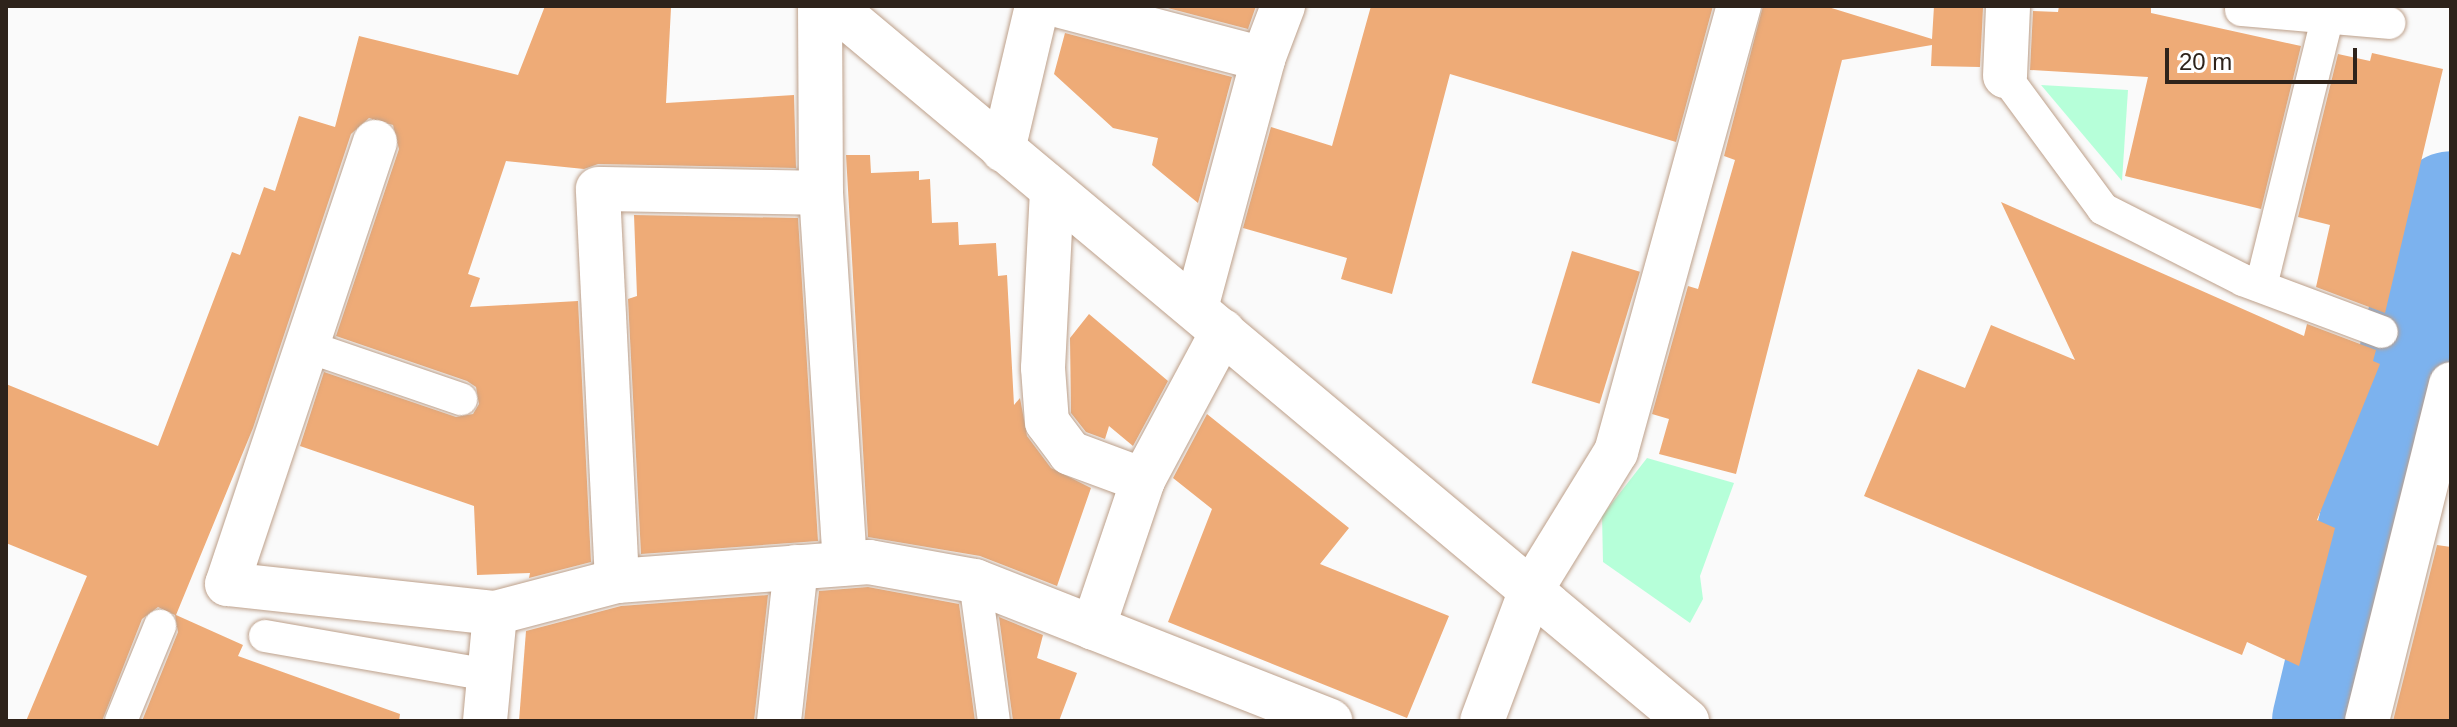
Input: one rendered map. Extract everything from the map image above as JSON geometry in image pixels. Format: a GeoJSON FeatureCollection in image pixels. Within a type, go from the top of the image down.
{"type":"FeatureCollection","features":[{"type":"Feature","properties":{"kind":"street"},"geometry":{"type":"LineString","coordinates":[[820,6],[821,193],[845,563]]}},
{"type":"Feature","properties":{"kind":"street"},"geometry":{"type":"LineString","coordinates":[[833,6],[1687,721]]}},
{"type":"Feature","properties":{"kind":"street"},"geometry":{"type":"LineString","coordinates":[[1003,150],[1037,6]]}},
{"type":"Feature","properties":{"kind":"street"},"geometry":{"type":"LineString","coordinates":[[1061,6],[1263,59]]}},
{"type":"Feature","properties":{"kind":"street"},"geometry":{"type":"LineString","coordinates":[[1093,628],[1143,480],[1209,319],[1263,59],[1283,6]]}},
{"type":"Feature","properties":{"kind":"street"},"geometry":{"type":"LineString","coordinates":[[1482,721],[1531,590],[1616,452],[1739,6]]}},
{"type":"Feature","properties":{"kind":"street"},"geometry":{"type":"LineString","coordinates":[[2005,76],[2008,6]]}},
{"type":"Feature","properties":{"kind":"street"},"geometry":{"type":"LineString","coordinates":[[375,142],[227,584],[495,613],[617,581],[869,562],[975,581],[1330,721]]}},
{"type":"Feature","properties":{"kind":"street"},"geometry":{"type":"LineString","coordinates":[[617,581],[598,189],[821,193]]}},
{"type":"Feature","properties":{"kind":"street"},"geometry":{"type":"LineString","coordinates":[[1052,190],[1043,368],[1047,422],[1070,453],[1143,480]]}},
{"type":"Feature","properties":{"kind":"street"},"geometry":{"type":"LineString","coordinates":[[2367,721],[2451,384]]}},
{"type":"Feature","properties":{"kind":"street"},"geometry":{"type":"LineString","coordinates":[[779,721],[796,567]]}},
{"type":"Feature","properties":{"kind":"street"},"geometry":{"type":"LineString","coordinates":[[485,721],[495,613]]}},
{"type":"Feature","properties":{"kind":"lane"},"geometry":{"type":"LineString","coordinates":[[2241,10],[2389,23]]}},
{"type":"Feature","properties":{"kind":"lane"},"geometry":{"type":"LineString","coordinates":[[2261,286],[2328,16]]}},
{"type":"Feature","properties":{"kind":"lane"},"geometry":{"type":"LineString","coordinates":[[2005,76],[2103,209],[2261,286],[2382,332]]}},
{"type":"Feature","properties":{"kind":"lane"},"geometry":{"type":"LineString","coordinates":[[306,346],[461,399]]}},
{"type":"Feature","properties":{"kind":"lane"},"geometry":{"type":"LineString","coordinates":[[975,581],[994,721]]}},
{"type":"Feature","properties":{"kind":"lane"},"geometry":{"type":"LineString","coordinates":[[121,721],[160,626]]}},
{"type":"Feature","properties":{"kind":"lane"},"geometry":{"type":"LineString","coordinates":[[265,636],[489,675]]}},
{"type":"Feature","properties":{"kind":"green space"},"geometry":{"type":"Polygon","coordinates":[[[2041,85],[2128,90],[2122,181],[2041,85]]]}},
{"type":"Feature","properties":{"kind":"green space"},"geometry":{"type":"Polygon","coordinates":[[[1647,458],[1734,483],[1700,576],[1703,599],[1690,623],[1603,562],[1602,516],[1647,458]]]}},
{"type":"Feature","properties":{"kind":"building"},"geometry":{"type":"Polygon","coordinates":[[[545,6],[671,8],[666,103],[794,95],[796,168],[598,164],[584,169],[506,161],[468,274],[480,278],[470,307],[578,301],[591,562],[529,578],[530,573],[477,575],[474,506],[300,446],[324,372],[456,417],[473,414],[479,404],[476,387],[467,381],[336,336],[399,149],[393,125],[369,118],[351,134],[253,428],[176,615],[243,645],[238,656],[400,714],[399,721],[142,721],[178,632],[175,615],[158,607],[142,619],[102,721],[26,721],[87,576],[6,543],[6,384],[158,446],[232,252],[240,255],[264,187],[275,191],[299,116],[335,127],[359,36],[518,75],[545,6]]]}},
{"type":"Feature","properties":{"kind":"building"},"geometry":{"type":"Polygon","coordinates":[[[1160,6],[1256,6],[1248,29],[1160,6]]]}},
{"type":"Feature","properties":{"kind":"building"},"geometry":{"type":"Polygon","coordinates":[[[1371,6],[1713,6],[1676,142],[1450,74],[1392,294],[1341,279],[1347,258],[1243,228],[1271,127],[1332,146],[1371,6]]]}},
{"type":"Feature","properties":{"kind":"building"},"geometry":{"type":"Polygon","coordinates":[[[1763,6],[1825,6],[1932,39],[1934,6],[1983,8],[1980,67],[1931,66],[1932,45],[1842,60],[1736,474],[1659,454],[1669,419],[1652,414],[1688,286],[1698,289],[1735,160],[1724,156],[1763,6]]]}},
{"type":"Feature","properties":{"kind":"building"},"geometry":{"type":"Polygon","coordinates":[[[2059,6],[2151,6],[2151,13],[2301,46],[2261,209],[2125,176],[2148,77],[2030,70],[2033,11],[2058,12],[2059,6]]]}},
{"type":"Feature","properties":{"kind":"building"},"geometry":{"type":"Polygon","coordinates":[[[1065,33],[1232,77],[1198,203],[1152,165],[1158,138],[1113,128],[1054,74],[1065,33]]]}},
{"type":"Feature","properties":{"kind":"building"},"geometry":{"type":"Polygon","coordinates":[[[2372,53],[2443,69],[2385,313],[2316,287],[2330,225],[2298,217],[2338,54],[2370,61],[2372,53]]]}},
{"type":"Feature","properties":{"kind":"building"},"geometry":{"type":"Polygon","coordinates":[[[846,155],[870,155],[871,173],[919,171],[919,180],[930,179],[932,223],[958,222],[959,245],[996,243],[998,276],[1007,275],[1014,405],[1020,398],[1027,436],[1051,468],[1091,488],[1057,586],[980,556],[868,537],[846,155]]]}},
{"type":"Feature","properties":{"kind":"building"},"geometry":{"type":"Polygon","coordinates":[[[2001,202],[2304,336],[2307,324],[2376,350],[2373,361],[2380,364],[2317,520],[2335,528],[2299,666],[2247,642],[2242,655],[1864,496],[1918,369],[1965,388],[1991,325],[2075,360],[2001,202]]]}},
{"type":"Feature","properties":{"kind":"building"},"geometry":{"type":"Polygon","coordinates":[[[634,215],[798,218],[818,541],[641,554],[628,299],[637,296],[634,215]]]}},
{"type":"Feature","properties":{"kind":"building"},"geometry":{"type":"Polygon","coordinates":[[[1572,251],[1640,272],[1600,404],[1532,383],[1572,251]]]}},
{"type":"Feature","properties":{"kind":"building"},"geometry":{"type":"Polygon","coordinates":[[[1089,314],[1168,381],[1133,446],[1109,426],[1105,439],[1086,432],[1071,413],[1070,338],[1089,314]]]}},
{"type":"Feature","properties":{"kind":"building"},"geometry":{"type":"Polygon","coordinates":[[[1207,414],[1349,528],[1320,564],[1449,616],[1407,718],[1168,622],[1212,509],[1173,478],[1207,414]]]}},
{"type":"Feature","properties":{"kind":"building"},"geometry":{"type":"Polygon","coordinates":[[[2437,545],[2451,547],[2451,721],[2393,721],[2437,545]]]}},
{"type":"Feature","properties":{"kind":"building"},"geometry":{"type":"Polygon","coordinates":[[[868,587],[959,604],[975,721],[804,721],[819,591],[868,587]]]}},
{"type":"Feature","properties":{"kind":"building"},"geometry":{"type":"Polygon","coordinates":[[[768,595],[754,721],[519,721],[526,631],[621,606],[768,595]]]}},
{"type":"Feature","properties":{"kind":"building"},"geometry":{"type":"Polygon","coordinates":[[[999,617],[1043,635],[1037,658],[1077,673],[1059,721],[1013,721],[999,617]]]}},
{"type":"Feature","properties":{"kind":"waterway"},"geometry":{"type":"LineString","coordinates":[[2329,721],[2451,208]]}}]}
